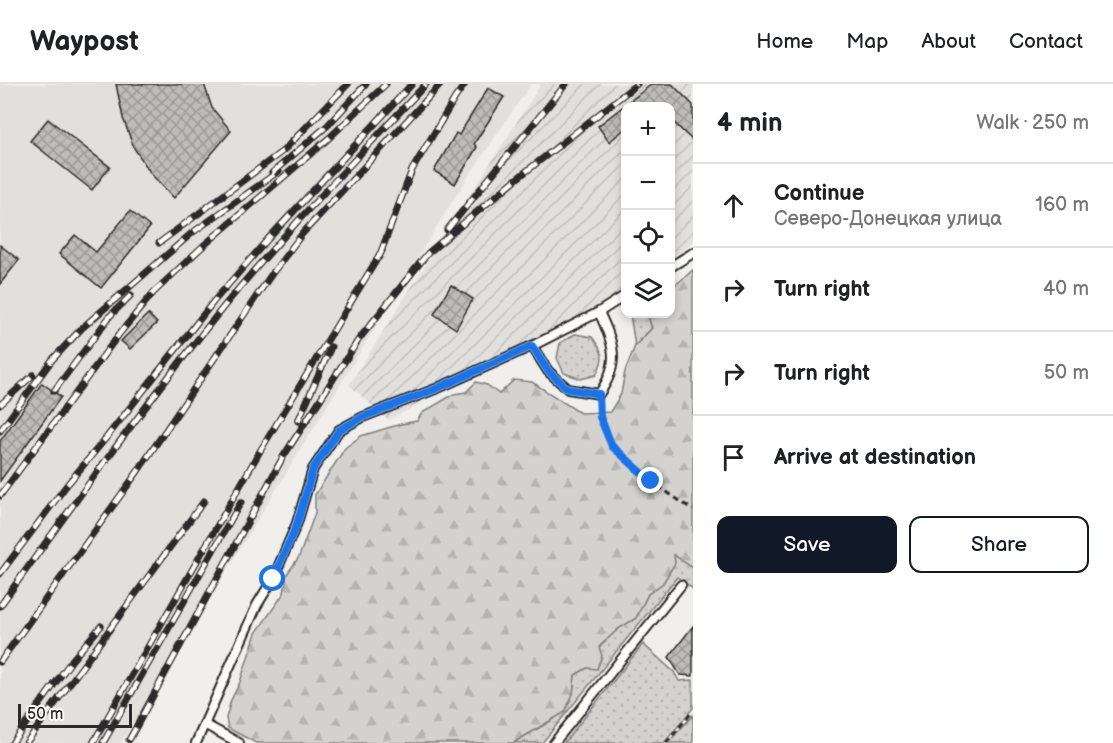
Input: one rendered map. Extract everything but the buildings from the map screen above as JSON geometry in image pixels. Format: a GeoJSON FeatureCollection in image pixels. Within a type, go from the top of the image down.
{"type":"FeatureCollection","features":[{"type":"Feature","properties":{"kind":"lane"},"geometry":{"type":"LineString","coordinates":[[675,264],[693,252]]}},
{"type":"Feature","properties":{"kind":"lane"},"geometry":{"type":"LineString","coordinates":[[196,743],[257,605],[273,579],[297,524],[313,469],[339,430],[363,417],[438,388],[532,346],[621,298]]}},
{"type":"Feature","properties":{"kind":"lane"},"geometry":{"type":"LineString","coordinates":[[532,346],[548,371],[568,389],[599,394],[608,381],[614,361],[611,339],[599,312]]}},
{"type":"Feature","properties":{"kind":"lane"},"geometry":{"type":"LineString","coordinates":[[554,743],[681,585]]}},
{"type":"Feature","properties":{"kind":"lane"},"geometry":{"type":"LineString","coordinates":[[204,724],[239,743]]}},
{"type":"Feature","properties":{"kind":"path"},"geometry":{"type":"LineString","coordinates":[[599,394],[600,417],[612,446],[651,481],[693,510]]}},
{"type":"Feature","properties":{"kind":"path"},"geometry":{"type":"LineString","coordinates":[[666,743],[693,711]]}},
{"type":"Feature","properties":{"kind":"shaded area"},"geometry":{"type":"Polygon","coordinates":[[[0,84],[531,84],[458,192],[121,743],[0,743],[0,84]]]}},
{"type":"Feature","properties":{"kind":"shaded area"},"geometry":{"type":"Polygon","coordinates":[[[541,84],[693,84],[693,242],[675,256],[675,102],[621,102],[621,295],[599,312],[388,420],[349,385],[541,84]]]}},
{"type":"Feature","properties":{"kind":"green space"},"geometry":{"type":"Polygon","coordinates":[[[693,270],[693,568],[674,555],[675,563],[663,583],[648,594],[636,618],[618,629],[599,647],[602,656],[597,669],[587,668],[575,675],[573,694],[565,712],[513,743],[256,743],[228,728],[226,718],[231,700],[240,682],[256,633],[284,593],[287,574],[299,557],[315,513],[315,495],[345,448],[361,436],[417,421],[422,413],[454,394],[466,392],[476,382],[487,385],[499,394],[514,380],[532,382],[580,413],[610,412],[621,394],[625,371],[635,346],[652,328],[648,318],[675,318],[675,284],[693,270]]]}},
{"type":"Feature","properties":{"kind":"green space"},"geometry":{"type":"Polygon","coordinates":[[[631,318],[648,318],[652,328],[635,346],[631,318]]]}},
{"type":"Feature","properties":{"kind":"green space"},"geometry":{"type":"Polygon","coordinates":[[[575,334],[592,337],[599,347],[602,359],[596,375],[581,379],[564,373],[557,358],[560,343],[575,334]]]}},
{"type":"Feature","properties":{"kind":"green space"},"geometry":{"type":"Polygon","coordinates":[[[674,555],[693,568],[693,589],[677,577],[542,743],[513,743],[551,721],[573,694],[575,675],[587,668],[599,647],[618,629],[636,618],[648,594],[663,583],[674,555]]]}},
{"type":"Feature","properties":{"kind":"green space"},"geometry":{"type":"Polygon","coordinates":[[[643,644],[674,672],[679,681],[693,680],[693,708],[664,743],[564,743],[643,644]]]}},
{"type":"Feature","properties":{"kind":"green space"},"geometry":{"type":"Polygon","coordinates":[[[693,715],[693,743],[668,743],[693,715]]]}},
{"type":"Feature","properties":{"kind":"railway"},"geometry":{"type":"LineString","coordinates":[[159,243],[284,150],[348,84]]}},
{"type":"Feature","properties":{"kind":"railway"},"geometry":{"type":"LineString","coordinates":[[272,173],[327,126],[366,84]]}},
{"type":"Feature","properties":{"kind":"railway"},"geometry":{"type":"LineString","coordinates":[[0,496],[120,333],[154,292],[202,247],[329,138],[386,84]]}},
{"type":"Feature","properties":{"kind":"railway"},"geometry":{"type":"LineString","coordinates":[[0,574],[66,486],[214,301],[268,239],[412,84]]}},
{"type":"Feature","properties":{"kind":"railway"},"geometry":{"type":"LineString","coordinates":[[0,606],[136,419],[221,310],[296,223],[426,84]]}},
{"type":"Feature","properties":{"kind":"railway"},"geometry":{"type":"LineString","coordinates":[[0,662],[136,474],[271,275],[302,234],[441,84]]}},
{"type":"Feature","properties":{"kind":"railway"},"geometry":{"type":"LineString","coordinates":[[379,257],[412,170],[465,84]]}},
{"type":"Feature","properties":{"kind":"railway"},"geometry":{"type":"LineString","coordinates":[[447,230],[566,84]]}},
{"type":"Feature","properties":{"kind":"railway"},"geometry":{"type":"LineString","coordinates":[[129,740],[283,457],[359,339],[428,253],[514,181],[637,84]]}},
{"type":"Feature","properties":{"kind":"railway"},"geometry":{"type":"LineString","coordinates":[[0,431],[52,360],[82,328],[192,233],[279,171]]}},
{"type":"Feature","properties":{"kind":"railway"},"geometry":{"type":"LineString","coordinates":[[93,743],[260,451],[382,251]]}},
{"type":"Feature","properties":{"kind":"railway"},"geometry":{"type":"LineString","coordinates":[[54,391],[110,316],[131,295]]}},
{"type":"Feature","properties":{"kind":"railway"},"geometry":{"type":"LineString","coordinates":[[298,421],[331,347]]}},
{"type":"Feature","properties":{"kind":"railway"},"geometry":{"type":"LineString","coordinates":[[0,405],[33,375]]}},
{"type":"Feature","properties":{"kind":"railway"},"geometry":{"type":"LineString","coordinates":[[26,743],[204,501]]}},
{"type":"Feature","properties":{"kind":"railway"},"geometry":{"type":"LineString","coordinates":[[103,743],[241,502]]}},
{"type":"Feature","properties":{"kind":"railway"},"geometry":{"type":"LineString","coordinates":[[12,743],[72,660],[101,626]]}},
{"type":"Feature","properties":{"kind":"route"},"geometry":{"type":"LineString","coordinates":[[273,579],[297,524],[313,469],[339,430],[363,417],[438,388],[532,346],[548,371],[568,389],[599,394],[600,417],[612,446],[651,481]]}}]}
